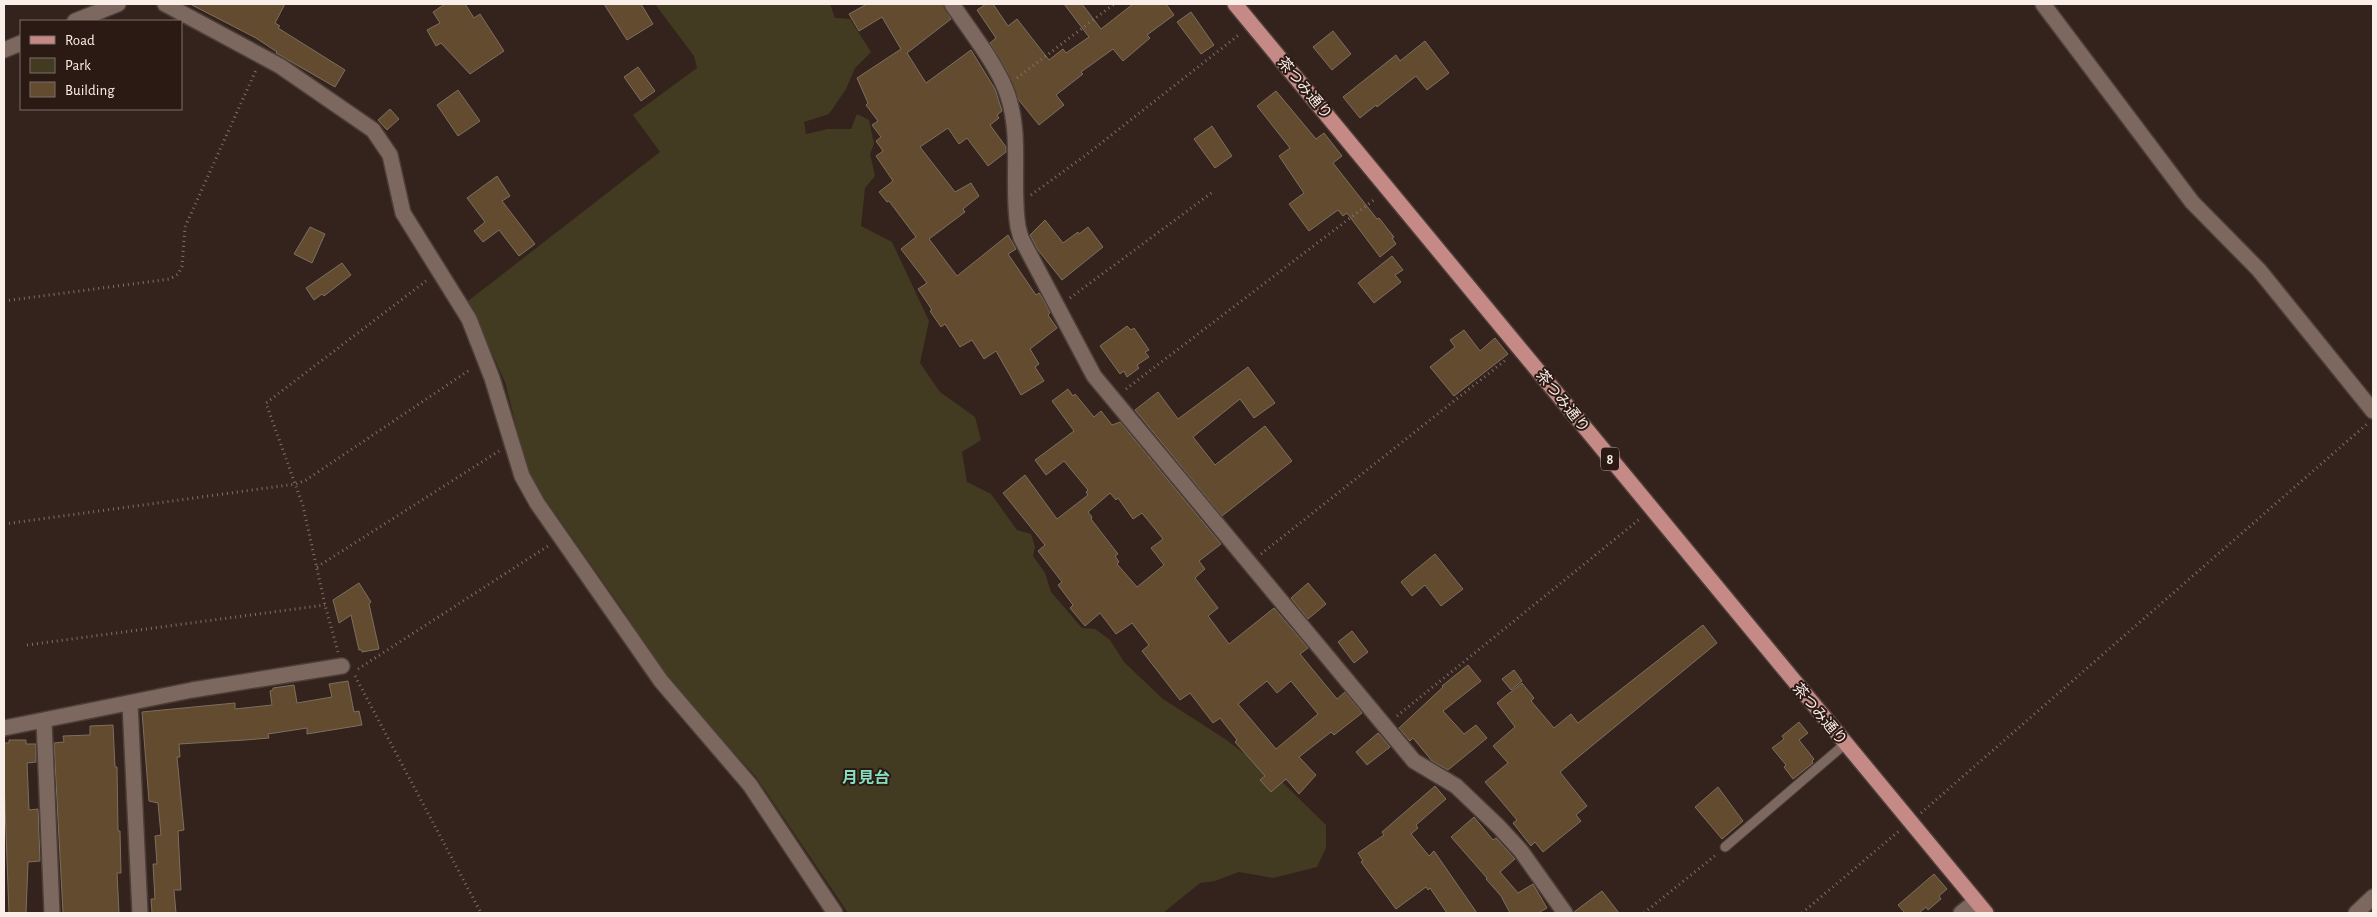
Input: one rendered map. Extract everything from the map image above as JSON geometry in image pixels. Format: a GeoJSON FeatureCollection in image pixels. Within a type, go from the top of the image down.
{"type":"FeatureCollection","features":[{"type":"Feature","properties":{"kind":"main road","name":"茶つみ通り"},"geometry":{"type":"LineString","coordinates":[[1235,4],[1986,913]]}},
{"type":"Feature","properties":{"kind":"street"},"geometry":{"type":"LineString","coordinates":[[78,20],[118,4]]}},
{"type":"Feature","properties":{"kind":"street"},"geometry":{"type":"LineString","coordinates":[[165,4],[262,55],[373,130],[390,155],[403,213],[469,319],[485,359],[522,476],[537,502],[661,681],[750,785],[834,913]]}},
{"type":"Feature","properties":{"kind":"street"},"geometry":{"type":"LineString","coordinates":[[952,4],[1005,87],[1013,120],[1016,207],[1021,238],[1094,376],[1414,761],[1456,786],[1499,827],[1520,851],[1565,913]]}},
{"type":"Feature","properties":{"kind":"street"},"geometry":{"type":"LineString","coordinates":[[2043,4],[2192,202],[2260,270],[2373,411]]}},
{"type":"Feature","properties":{"kind":"street"},"geometry":{"type":"LineString","coordinates":[[4,50],[20,43]]}},
{"type":"Feature","properties":{"kind":"street"},"geometry":{"type":"LineString","coordinates":[[4,728],[192,690],[342,666]]}},
{"type":"Feature","properties":{"kind":"street"},"geometry":{"type":"LineString","coordinates":[[130,703],[140,913]]}},
{"type":"Feature","properties":{"kind":"street"},"geometry":{"type":"LineString","coordinates":[[44,721],[52,913]]}},
{"type":"Feature","properties":{"kind":"street"},"geometry":{"type":"LineString","coordinates":[[2356,913],[2373,897]]}},
{"type":"Feature","properties":{"kind":"street"},"geometry":{"type":"LineString","coordinates":[[1961,913],[1976,901]]}},
{"type":"Feature","properties":{"kind":"lane"},"geometry":{"type":"LineString","coordinates":[[1725,847],[1845,744]]}},
{"type":"Feature","properties":{"kind":"path"},"geometry":{"type":"LineString","coordinates":[[1005,87],[1114,4]]}},
{"type":"Feature","properties":{"kind":"path"},"geometry":{"type":"LineString","coordinates":[[1016,207],[1086,155],[1252,25]]}},
{"type":"Feature","properties":{"kind":"path"},"geometry":{"type":"LineString","coordinates":[[4,301],[170,279],[178,274],[182,266],[185,227],[262,55]]}},
{"type":"Feature","properties":{"kind":"path"},"geometry":{"type":"LineString","coordinates":[[1113,398],[1388,188]]}},
{"type":"Feature","properties":{"kind":"path"},"geometry":{"type":"LineString","coordinates":[[1058,308],[1214,191]]}},
{"type":"Feature","properties":{"kind":"path"},"geometry":{"type":"LineString","coordinates":[[342,666],[325,605],[312,537],[296,484],[266,402],[439,271]]}},
{"type":"Feature","properties":{"kind":"path"},"geometry":{"type":"LineString","coordinates":[[1249,563],[1520,348]]}},
{"type":"Feature","properties":{"kind":"path"},"geometry":{"type":"LineString","coordinates":[[4,524],[296,484],[306,480],[485,359]]}},
{"type":"Feature","properties":{"kind":"path"},"geometry":{"type":"LineString","coordinates":[[1802,913],[1911,821],[2373,418]]}},
{"type":"Feature","properties":{"kind":"path"},"geometry":{"type":"LineString","coordinates":[[317,567],[512,443]]}},
{"type":"Feature","properties":{"kind":"path"},"geometry":{"type":"LineString","coordinates":[[1385,726],[1652,510]]}},
{"type":"Feature","properties":{"kind":"path"},"geometry":{"type":"LineString","coordinates":[[481,913],[353,672],[562,538]]}},
{"type":"Feature","properties":{"kind":"path"},"geometry":{"type":"LineString","coordinates":[[27,645],[325,605]]}},
{"type":"Feature","properties":{"kind":"path"},"geometry":{"type":"LineString","coordinates":[[1644,913],[1725,847]]}},
{"type":"Feature","properties":{"kind":"green space"},"geometry":{"type":"Polygon","coordinates":[[[655,4],[830,4],[835,18],[850,19],[871,52],[855,68],[846,89],[829,114],[804,122],[806,134],[828,129],[851,129],[857,114],[869,120],[874,144],[870,154],[875,176],[865,188],[861,226],[892,242],[929,321],[920,363],[940,392],[975,417],[981,440],[962,452],[967,482],[991,494],[1017,530],[1031,534],[1035,547],[1033,556],[1045,573],[1051,592],[1082,628],[1095,629],[1110,640],[1124,662],[1163,699],[1225,739],[1282,782],[1326,825],[1326,848],[1317,867],[1273,878],[1239,872],[1215,881],[1200,883],[1163,913],[848,913],[756,777],[666,677],[625,613],[529,476],[505,382],[468,301],[660,152],[633,115],[697,68],[694,56],[655,4]]]}},
{"type":"Feature","properties":{"kind":"building"},"geometry":{"type":"Polygon","coordinates":[[[190,4],[285,4],[275,23],[280,26],[278,28],[345,70],[335,87],[276,53],[256,38],[190,4]]]}},
{"type":"Feature","properties":{"kind":"building"},"geometry":{"type":"Polygon","coordinates":[[[445,4],[465,4],[474,18],[480,14],[504,51],[470,74],[441,43],[436,46],[427,30],[440,23],[433,12],[445,4]]]}},
{"type":"Feature","properties":{"kind":"building"},"geometry":{"type":"Polygon","coordinates":[[[604,4],[641,4],[653,24],[627,40],[604,4]]]}},
{"type":"Feature","properties":{"kind":"building"},"geometry":{"type":"Polygon","coordinates":[[[867,4],[943,4],[951,19],[907,53],[926,83],[971,50],[995,89],[1002,111],[997,115],[999,118],[990,125],[1006,147],[1006,152],[988,166],[967,138],[959,144],[948,128],[920,147],[955,192],[971,183],[979,196],[963,209],[965,212],[929,239],[957,276],[1008,235],[1016,249],[1008,254],[1036,295],[1039,293],[1043,299],[1050,313],[1048,315],[1057,328],[1030,349],[1039,364],[1035,367],[1044,381],[1021,395],[996,351],[984,359],[972,340],[960,347],[945,324],[941,327],[918,289],[927,283],[901,249],[916,237],[889,201],[887,202],[879,192],[893,181],[876,156],[883,151],[876,141],[881,137],[872,125],[878,121],[866,105],[868,103],[857,78],[901,49],[882,17],[859,31],[849,14],[867,4]]]}},
{"type":"Feature","properties":{"kind":"building"},"geometry":{"type":"Polygon","coordinates":[[[986,4],[993,4],[1008,26],[1017,19],[1049,60],[1063,49],[1066,53],[1089,37],[1064,4],[1082,4],[1101,29],[1133,4],[1166,4],[1174,15],[1147,35],[1150,38],[1123,61],[1113,49],[1081,72],[1083,74],[1056,95],[1064,105],[1039,125],[1018,99],[1006,69],[990,43],[996,38],[977,10],[986,4]]]}},
{"type":"Feature","properties":{"kind":"building"},"geometry":{"type":"Polygon","coordinates":[[[1191,12],[1214,45],[1201,54],[1177,22],[1191,12]]]}},
{"type":"Feature","properties":{"kind":"building"},"geometry":{"type":"Polygon","coordinates":[[[1333,31],[1351,54],[1332,70],[1313,47],[1333,31]]]}},
{"type":"Feature","properties":{"kind":"building"},"geometry":{"type":"Polygon","coordinates":[[[1425,41],[1449,73],[1427,90],[1416,76],[1360,118],[1343,97],[1396,55],[1400,61],[1425,41]]]}},
{"type":"Feature","properties":{"kind":"building"},"geometry":{"type":"Polygon","coordinates":[[[638,67],[655,91],[641,101],[624,77],[638,67]]]}},
{"type":"Feature","properties":{"kind":"building"},"geometry":{"type":"Polygon","coordinates":[[[458,90],[480,121],[458,136],[437,105],[458,90]]]}},
{"type":"Feature","properties":{"kind":"building"},"geometry":{"type":"Polygon","coordinates":[[[1276,91],[1316,139],[1324,133],[1342,156],[1333,163],[1377,219],[1379,218],[1394,237],[1392,238],[1396,244],[1380,257],[1347,213],[1343,216],[1338,210],[1309,231],[1289,204],[1304,193],[1279,156],[1290,148],[1257,106],[1276,91]]]}},
{"type":"Feature","properties":{"kind":"building"},"geometry":{"type":"Polygon","coordinates":[[[390,109],[399,119],[387,130],[378,120],[390,109]]]}},
{"type":"Feature","properties":{"kind":"building"},"geometry":{"type":"Polygon","coordinates":[[[1212,126],[1232,156],[1215,168],[1194,139],[1212,126]]]}},
{"type":"Feature","properties":{"kind":"building"},"geometry":{"type":"Polygon","coordinates":[[[497,176],[510,196],[502,201],[535,244],[519,256],[499,230],[483,242],[474,231],[485,222],[467,198],[497,176]]]}},
{"type":"Feature","properties":{"kind":"building"},"geometry":{"type":"Polygon","coordinates":[[[1045,220],[1063,243],[1088,227],[1103,247],[1062,280],[1038,250],[1030,235],[1045,220]]]}},
{"type":"Feature","properties":{"kind":"building"},"geometry":{"type":"Polygon","coordinates":[[[310,227],[325,234],[312,263],[294,254],[310,227]]]}},
{"type":"Feature","properties":{"kind":"building"},"geometry":{"type":"Polygon","coordinates":[[[1392,256],[1403,270],[1395,275],[1401,282],[1374,303],[1358,283],[1392,256]]]}},
{"type":"Feature","properties":{"kind":"building"},"geometry":{"type":"Polygon","coordinates":[[[342,263],[351,275],[324,296],[322,294],[314,300],[306,288],[342,263]]]}},
{"type":"Feature","properties":{"kind":"building"},"geometry":{"type":"Polygon","coordinates":[[[1127,326],[1131,330],[1134,328],[1149,350],[1145,352],[1149,357],[1137,365],[1139,368],[1127,377],[1124,371],[1120,374],[1100,346],[1127,326]]]}},
{"type":"Feature","properties":{"kind":"building"},"geometry":{"type":"Polygon","coordinates":[[[1464,330],[1480,351],[1495,338],[1508,354],[1454,396],[1430,367],[1455,347],[1450,340],[1464,330]]]}},
{"type":"Feature","properties":{"kind":"building"},"geometry":{"type":"Polygon","coordinates":[[[1248,367],[1275,403],[1254,418],[1240,399],[1193,437],[1215,465],[1265,426],[1292,461],[1222,516],[1135,410],[1158,392],[1178,419],[1248,367]]]}},
{"type":"Feature","properties":{"kind":"building"},"geometry":{"type":"Polygon","coordinates":[[[1068,389],[1073,396],[1075,394],[1094,417],[1101,411],[1112,425],[1120,422],[1221,544],[1199,561],[1205,569],[1195,578],[1218,608],[1208,616],[1229,644],[1274,608],[1308,648],[1300,654],[1337,699],[1345,692],[1362,713],[1334,735],[1331,732],[1299,757],[1316,775],[1299,794],[1286,779],[1271,792],[1260,780],[1265,776],[1235,742],[1237,740],[1220,718],[1213,723],[1190,693],[1180,700],[1142,651],[1149,645],[1132,623],[1116,634],[1100,613],[1085,626],[1070,608],[1073,605],[1058,585],[1062,582],[1038,551],[1045,545],[1003,493],[1025,475],[1057,519],[1088,495],[1086,492],[1088,490],[1064,461],[1046,475],[1035,460],[1074,431],[1052,401],[1068,389]],[[1110,493],[1088,512],[1092,517],[1091,519],[1118,554],[1115,556],[1119,562],[1117,564],[1137,587],[1164,565],[1151,548],[1163,539],[1142,513],[1133,519],[1118,498],[1116,500],[1110,493]],[[1267,681],[1238,704],[1276,749],[1318,714],[1291,681],[1277,693],[1267,681]]]}},
{"type":"Feature","properties":{"kind":"building"},"geometry":{"type":"Polygon","coordinates":[[[1435,554],[1463,589],[1441,606],[1425,585],[1412,596],[1401,582],[1435,554]]]}},
{"type":"Feature","properties":{"kind":"building"},"geometry":{"type":"Polygon","coordinates":[[[359,583],[371,602],[369,604],[379,649],[362,652],[362,650],[359,650],[351,615],[339,623],[333,600],[359,583]]]}},
{"type":"Feature","properties":{"kind":"building"},"geometry":{"type":"Polygon","coordinates":[[[1308,583],[1326,604],[1308,619],[1291,598],[1308,583]]]}},
{"type":"Feature","properties":{"kind":"building"},"geometry":{"type":"Polygon","coordinates":[[[1703,625],[1717,643],[1560,772],[1587,806],[1576,815],[1581,821],[1543,852],[1535,842],[1531,846],[1513,823],[1517,820],[1485,782],[1508,763],[1493,746],[1515,727],[1497,703],[1522,683],[1534,698],[1531,701],[1554,728],[1571,714],[1578,723],[1703,625]]]}},
{"type":"Feature","properties":{"kind":"building"},"geometry":{"type":"Polygon","coordinates":[[[1352,631],[1368,652],[1354,663],[1338,642],[1352,631]]]}},
{"type":"Feature","properties":{"kind":"building"},"geometry":{"type":"Polygon","coordinates":[[[1468,665],[1481,681],[1443,711],[1464,734],[1476,725],[1487,738],[1448,770],[1432,761],[1413,738],[1410,741],[1399,728],[1442,686],[1468,665]]]}},
{"type":"Feature","properties":{"kind":"building"},"geometry":{"type":"Polygon","coordinates":[[[1514,670],[1522,681],[1511,690],[1502,679],[1514,670]]]}},
{"type":"Feature","properties":{"kind":"building"},"geometry":{"type":"Polygon","coordinates":[[[348,681],[354,712],[359,711],[362,725],[307,734],[307,728],[268,734],[269,738],[179,744],[180,757],[177,757],[184,830],[178,831],[181,890],[174,890],[176,913],[152,913],[151,899],[155,899],[153,864],[157,864],[155,836],[161,835],[158,803],[149,801],[142,712],[235,703],[235,709],[272,705],[270,691],[273,688],[294,685],[297,703],[332,697],[329,684],[348,681]]]}},
{"type":"Feature","properties":{"kind":"building"},"geometry":{"type":"Polygon","coordinates":[[[1799,722],[1808,733],[1799,740],[1814,759],[1813,763],[1793,779],[1784,767],[1786,765],[1772,748],[1784,739],[1782,736],[1799,722]]]}},
{"type":"Feature","properties":{"kind":"building"},"geometry":{"type":"Polygon","coordinates":[[[113,725],[115,767],[117,767],[118,831],[120,831],[121,873],[117,873],[119,913],[63,913],[54,743],[64,742],[63,736],[90,735],[90,726],[113,725]]]}},
{"type":"Feature","properties":{"kind":"building"},"geometry":{"type":"Polygon","coordinates":[[[1378,733],[1390,747],[1367,765],[1356,752],[1378,733]]]}},
{"type":"Feature","properties":{"kind":"building"},"geometry":{"type":"Polygon","coordinates":[[[9,740],[26,740],[26,744],[36,744],[36,762],[27,763],[29,810],[38,809],[40,861],[28,862],[26,913],[9,913],[4,743],[9,743],[9,740]]]}},
{"type":"Feature","properties":{"kind":"building"},"geometry":{"type":"Polygon","coordinates":[[[1435,786],[1446,799],[1416,825],[1418,828],[1411,834],[1429,856],[1434,851],[1477,913],[1447,913],[1430,888],[1428,890],[1426,887],[1396,909],[1361,862],[1363,861],[1358,853],[1384,835],[1382,832],[1435,786]]]}},
{"type":"Feature","properties":{"kind":"building"},"geometry":{"type":"Polygon","coordinates":[[[1718,787],[1743,821],[1722,839],[1695,807],[1718,787]]]}},
{"type":"Feature","properties":{"kind":"building"},"geometry":{"type":"Polygon","coordinates":[[[1474,817],[1493,840],[1496,838],[1515,859],[1500,872],[1518,893],[1533,884],[1547,908],[1538,913],[1510,913],[1501,896],[1451,837],[1474,817]]]}},
{"type":"Feature","properties":{"kind":"building"},"geometry":{"type":"Polygon","coordinates":[[[1934,874],[1947,889],[1939,896],[1941,899],[1928,910],[1926,907],[1919,913],[1905,913],[1898,905],[1934,874]]]}},
{"type":"Feature","properties":{"kind":"building"},"geometry":{"type":"Polygon","coordinates":[[[1602,891],[1619,913],[1574,913],[1574,912],[1602,891]]]}},
{"type":"Feature","properties":{"kind":"district","name":"月見台"},"geometry":{"type":"Point","coordinates":[866,777]}}]}
